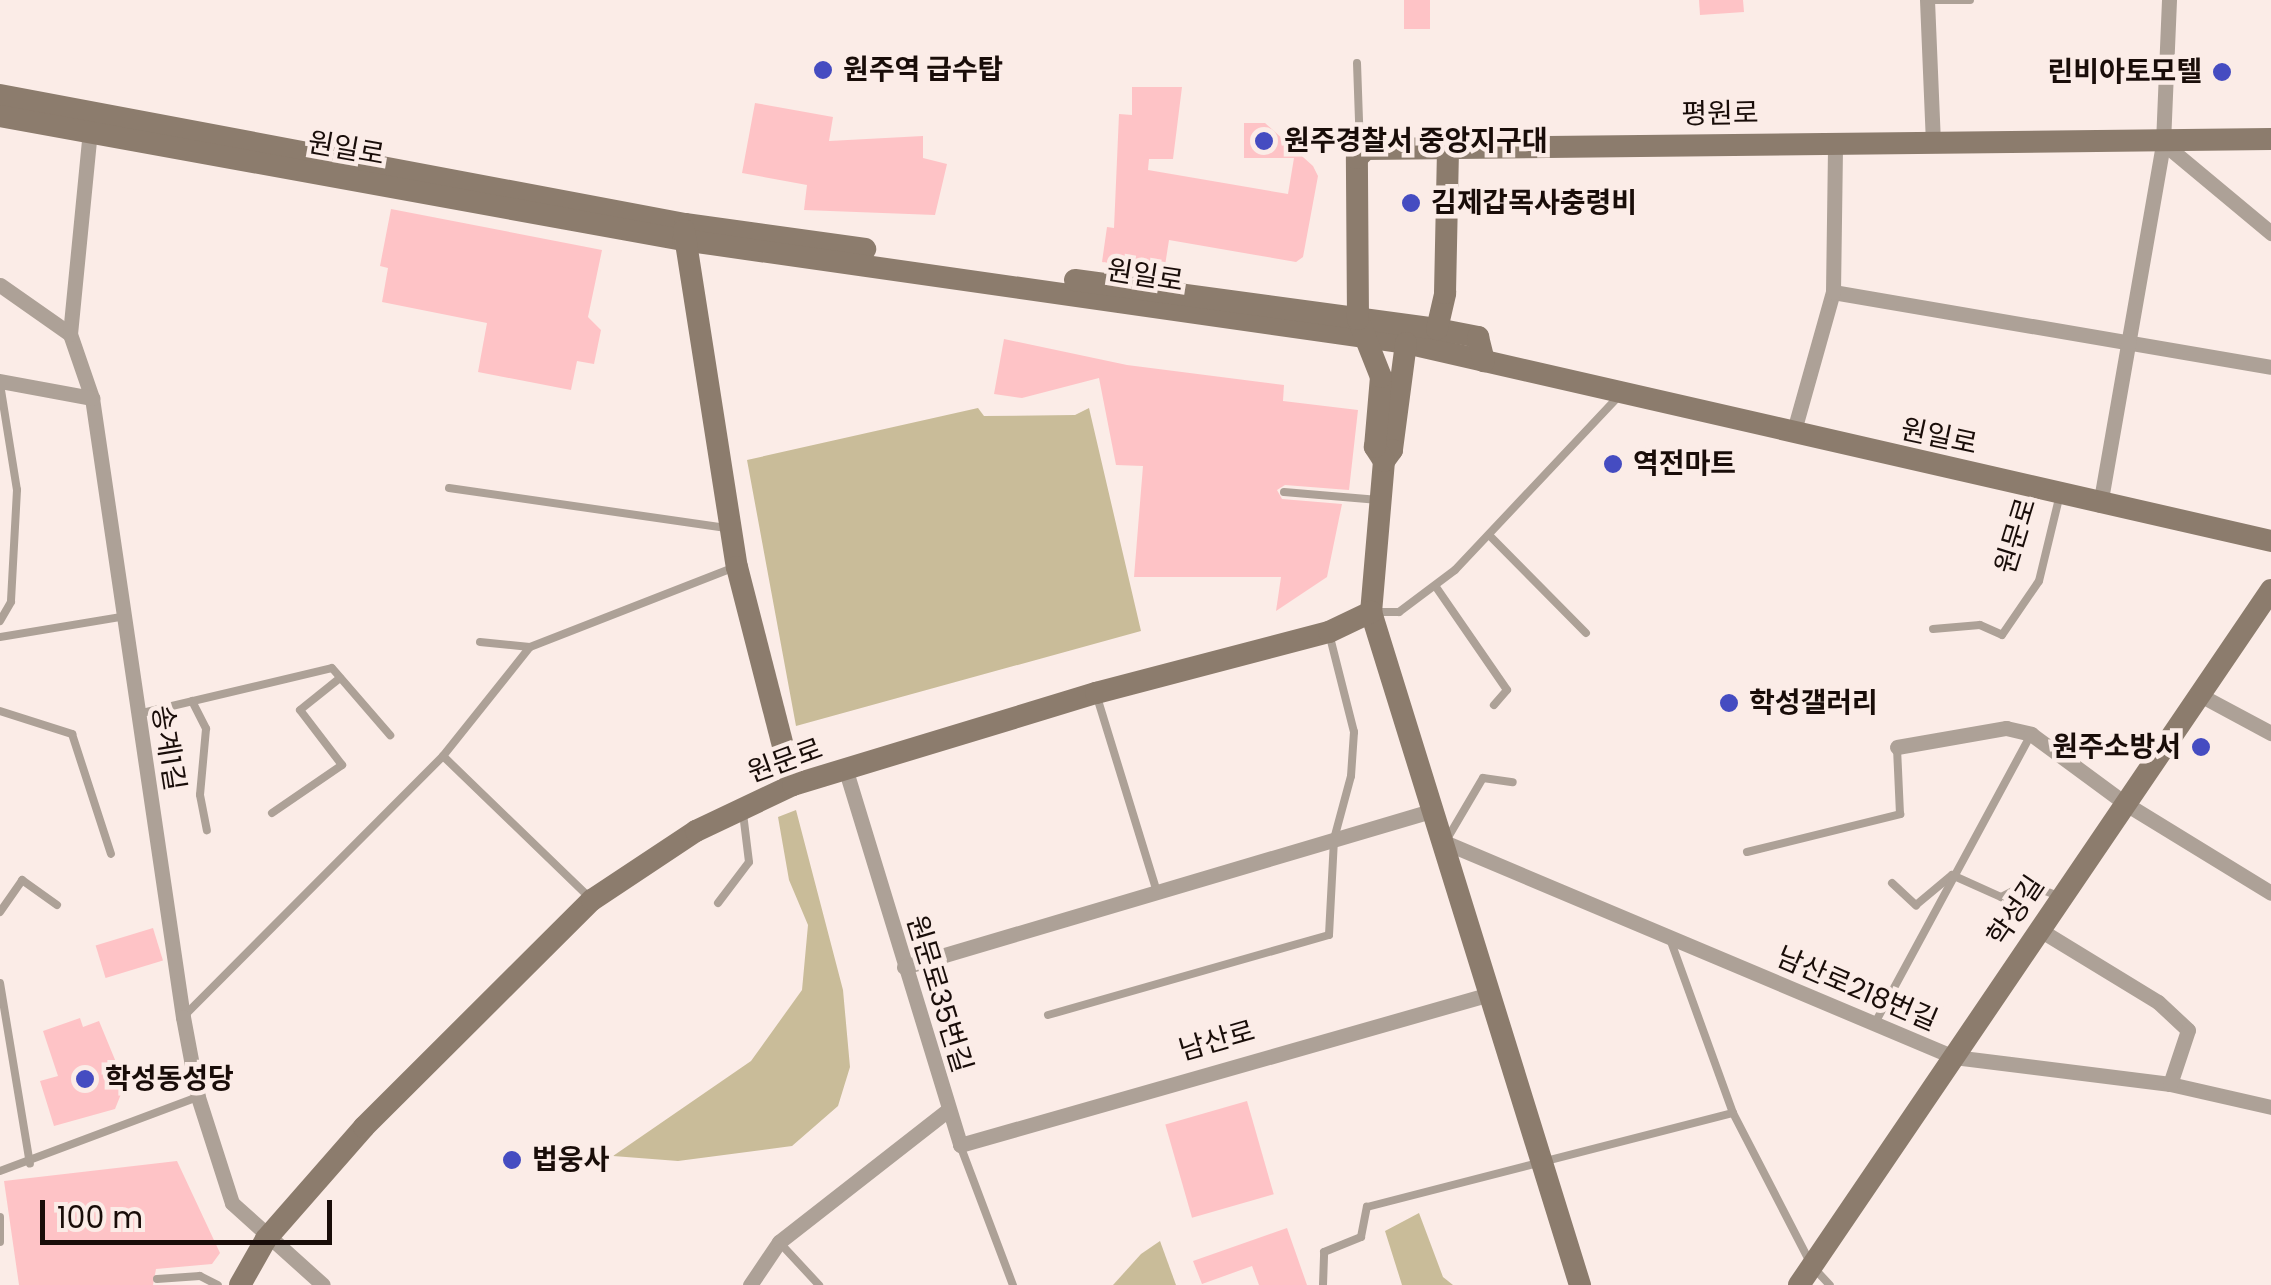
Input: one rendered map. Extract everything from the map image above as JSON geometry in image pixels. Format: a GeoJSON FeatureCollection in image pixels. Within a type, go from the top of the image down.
{"type":"FeatureCollection","features":[{"type":"Feature","properties":{"kind":"street"},"geometry":{"type":"LineString","coordinates":[[1927,0],[1933,144]]}},
{"type":"Feature","properties":{"kind":"street"},"geometry":{"type":"LineString","coordinates":[[2100,505],[2132,342],[2163,142],[2170,0]]}},
{"type":"Feature","properties":{"kind":"street","name":"원일로"},"geometry":{"type":"LineString","coordinates":[[0,96],[684,232],[1298,312],[1406,343],[1620,395],[2271,541]]}},
{"type":"Feature","properties":{"kind":"street","name":"원일로"},"geometry":{"type":"LineString","coordinates":[[0,116],[684,232],[1360,330]]}},
{"type":"Feature","properties":{"kind":"street"},"geometry":{"type":"LineString","coordinates":[[0,286],[70,334],[90,131]]}},
{"type":"Feature","properties":{"kind":"street","name":"평원로"},"geometry":{"type":"LineString","coordinates":[[1360,152],[1834,142],[2268,141]]}},
{"type":"Feature","properties":{"kind":"street"},"geometry":{"type":"LineString","coordinates":[[1793,434],[1833,292],[1834,142]]}},
{"type":"Feature","properties":{"kind":"street"},"geometry":{"type":"LineString","coordinates":[[2163,142],[2271,233]]}},
{"type":"Feature","properties":{"kind":"street"},"geometry":{"type":"LineString","coordinates":[[1437,329],[1444,293],[1448,149]]}},
{"type":"Feature","properties":{"kind":"street"},"geometry":{"type":"LineString","coordinates":[[1360,152],[1360,330],[1381,377],[1375,447],[1384,460]]}},
{"type":"Feature","properties":{"kind":"street"},"geometry":{"type":"LineString","coordinates":[[684,232],[737,567],[793,785]]}},
{"type":"Feature","properties":{"kind":"street"},"geometry":{"type":"LineString","coordinates":[[1833,292],[2271,367]]}},
{"type":"Feature","properties":{"kind":"street"},"geometry":{"type":"LineString","coordinates":[[1360,330],[1437,329],[1478,338],[1484,361]]}},
{"type":"Feature","properties":{"kind":"street"},"geometry":{"type":"LineString","coordinates":[[1437,329],[1406,343],[1392,450],[1384,460],[1371,612],[1542,1160],[1574,1283]]}},
{"type":"Feature","properties":{"kind":"street","name":"송계1길"},"geometry":{"type":"LineString","coordinates":[[70,334],[92,398],[121,617],[198,1096],[232,1203],[266,1239],[324,1285]]}},
{"type":"Feature","properties":{"kind":"street"},"geometry":{"type":"LineString","coordinates":[[0,383],[92,398]]}},
{"type":"Feature","properties":{"kind":"street","name":"학성길"},"geometry":{"type":"LineString","coordinates":[[1805,1276],[2271,590]]}},
{"type":"Feature","properties":{"kind":"street","name":"원문로"},"geometry":{"type":"LineString","coordinates":[[240,1285],[266,1239],[364,1127],[592,900],[742,809],[793,785],[1096,693],[1329,632],[1371,612]]}},
{"type":"Feature","properties":{"kind":"street"},"geometry":{"type":"LineString","coordinates":[[2200,695],[2271,733]]}},
{"type":"Feature","properties":{"kind":"street"},"geometry":{"type":"LineString","coordinates":[[1897,747],[2006,728],[2031,734],[2126,804],[2271,893]]}},
{"type":"Feature","properties":{"kind":"street","name":"원문로35번길"},"geometry":{"type":"LineString","coordinates":[[846,771],[960,1145]]}},
{"type":"Feature","properties":{"kind":"street"},"geometry":{"type":"LineString","coordinates":[[904,967],[1434,810]]}},
{"type":"Feature","properties":{"kind":"street","name":"남산로218번길"},"geometry":{"type":"LineString","coordinates":[[1444,842],[1872,1028],[1954,1057],[2170,1084],[2271,1107]]}},
{"type":"Feature","properties":{"kind":"street"},"geometry":{"type":"LineString","coordinates":[[2040,930],[2158,1002],[2188,1030],[2170,1084]]}},
{"type":"Feature","properties":{"kind":"street","name":"남산로"},"geometry":{"type":"LineString","coordinates":[[960,1145],[1490,994]]}},
{"type":"Feature","properties":{"kind":"street"},"geometry":{"type":"LineString","coordinates":[[750,1285],[779,1242],[948,1110]]}},
{"type":"Feature","properties":{"kind":"lane"},"geometry":{"type":"LineString","coordinates":[[1927,0],[1970,0]]}},
{"type":"Feature","properties":{"kind":"lane"},"geometry":{"type":"LineString","coordinates":[[1358,64],[1360,152]]}},
{"type":"Feature","properties":{"kind":"lane"},"geometry":{"type":"LineString","coordinates":[[0,383],[16,490],[11,602],[0,621]]}},
{"type":"Feature","properties":{"kind":"lane"},"geometry":{"type":"LineString","coordinates":[[1371,612],[1398,612],[1436,587],[1491,536],[1620,395]]}},
{"type":"Feature","properties":{"kind":"lane"},"geometry":{"type":"LineString","coordinates":[[449,488],[732,529]]}},
{"type":"Feature","properties":{"kind":"lane"},"geometry":{"type":"LineString","coordinates":[[1284,492],[1380,500]]}},
{"type":"Feature","properties":{"kind":"lane","name":"원문로"},"geometry":{"type":"LineString","coordinates":[[1933,628],[1980,626],[2002,636],[2039,581],[2060,494]]}},
{"type":"Feature","properties":{"kind":"lane"},"geometry":{"type":"LineString","coordinates":[[1491,536],[1586,633]]}},
{"type":"Feature","properties":{"kind":"lane"},"geometry":{"type":"LineString","coordinates":[[480,642],[530,647],[737,567]]}},
{"type":"Feature","properties":{"kind":"lane"},"geometry":{"type":"LineString","coordinates":[[1436,587],[1507,690],[1494,705]]}},
{"type":"Feature","properties":{"kind":"lane"},"geometry":{"type":"LineString","coordinates":[[0,637],[121,617]]}},
{"type":"Feature","properties":{"kind":"lane"},"geometry":{"type":"LineString","coordinates":[[1048,1015],[1329,935],[1334,839],[1351,776],[1354,732],[1329,632]]}},
{"type":"Feature","properties":{"kind":"lane"},"geometry":{"type":"LineString","coordinates":[[183,1017],[444,756],[530,647]]}},
{"type":"Feature","properties":{"kind":"lane"},"geometry":{"type":"LineString","coordinates":[[138,714],[332,668],[390,735]]}},
{"type":"Feature","properties":{"kind":"lane"},"geometry":{"type":"LineString","coordinates":[[272,813],[342,765],[300,710],[340,678]]}},
{"type":"Feature","properties":{"kind":"lane"},"geometry":{"type":"LineString","coordinates":[[1096,693],[1157,892]]}},
{"type":"Feature","properties":{"kind":"lane"},"geometry":{"type":"LineString","coordinates":[[192,701],[206,729],[200,795],[208,830]]}},
{"type":"Feature","properties":{"kind":"lane"},"geometry":{"type":"LineString","coordinates":[[0,711],[72,734],[112,854]]}},
{"type":"Feature","properties":{"kind":"lane"},"geometry":{"type":"LineString","coordinates":[[1872,1028],[2031,734]]}},
{"type":"Feature","properties":{"kind":"lane"},"geometry":{"type":"LineString","coordinates":[[1747,852],[1900,814],[1897,747]]}},
{"type":"Feature","properties":{"kind":"lane"},"geometry":{"type":"LineString","coordinates":[[444,756],[592,900]]}},
{"type":"Feature","properties":{"kind":"lane"},"geometry":{"type":"LineString","coordinates":[[1444,842],[1483,778],[1512,782]]}},
{"type":"Feature","properties":{"kind":"lane"},"geometry":{"type":"LineString","coordinates":[[718,904],[749,862],[742,809]]}},
{"type":"Feature","properties":{"kind":"lane"},"geometry":{"type":"LineString","coordinates":[[1892,883],[1916,905],[1952,875]]}},
{"type":"Feature","properties":{"kind":"lane"},"geometry":{"type":"LineString","coordinates":[[1952,875],[2001,897],[2027,884],[2062,898]]}},
{"type":"Feature","properties":{"kind":"lane"},"geometry":{"type":"LineString","coordinates":[[0,912],[22,880],[57,905]]}},
{"type":"Feature","properties":{"kind":"lane"},"geometry":{"type":"LineString","coordinates":[[1670,939],[1733,1113],[1805,1276],[1830,1285]]}},
{"type":"Feature","properties":{"kind":"lane"},"geometry":{"type":"LineString","coordinates":[[0,983],[30,1164]]}},
{"type":"Feature","properties":{"kind":"lane"},"geometry":{"type":"LineString","coordinates":[[0,1054],[11,1050]]}},
{"type":"Feature","properties":{"kind":"lane"},"geometry":{"type":"LineString","coordinates":[[0,1171],[30,1164],[198,1096]]}},
{"type":"Feature","properties":{"kind":"lane"},"geometry":{"type":"LineString","coordinates":[[1323,1285],[1324,1252],[1361,1237],[1367,1206],[1733,1113]]}},
{"type":"Feature","properties":{"kind":"lane","name":"원문로35번길"},"geometry":{"type":"LineString","coordinates":[[960,1145],[1013,1285]]}},
{"type":"Feature","properties":{"kind":"lane"},"geometry":{"type":"LineString","coordinates":[[0,1217],[0,1242]]}},
{"type":"Feature","properties":{"kind":"lane"},"geometry":{"type":"LineString","coordinates":[[779,1242],[818,1285]]}},
{"type":"Feature","properties":{"kind":"lane"},"geometry":{"type":"LineString","coordinates":[[157,1279],[200,1276],[218,1285]]}},
{"type":"Feature","properties":{"kind":"shaded area"},"geometry":{"type":"Polygon","coordinates":[[[978,408],[984,416],[1075,415],[1089,408],[1141,631],[796,726],[747,460],[978,408]]]}},
{"type":"Feature","properties":{"kind":"shaded area"},"geometry":{"type":"Polygon","coordinates":[[[796,810],[843,990],[850,1067],[838,1106],[792,1146],[678,1161],[613,1156],[751,1061],[802,990],[808,925],[789,880],[778,817],[796,810]]]}},
{"type":"Feature","properties":{"kind":"shaded area"},"geometry":{"type":"Polygon","coordinates":[[[1419,1213],[1443,1277],[1453,1285],[1402,1285],[1385,1231],[1419,1213]]]}},
{"type":"Feature","properties":{"kind":"shaded area"},"geometry":{"type":"Polygon","coordinates":[[[1160,1241],[1176,1285],[1113,1285],[1141,1254],[1160,1241]]]}},
{"type":"Feature","properties":{"kind":"building"},"geometry":{"type":"Polygon","coordinates":[[[1404,0],[1430,0],[1430,29],[1404,29],[1404,0]]]}},
{"type":"Feature","properties":{"kind":"building"},"geometry":{"type":"Polygon","coordinates":[[[1699,0],[1743,0],[1744,12],[1700,15],[1699,0]]]}},
{"type":"Feature","properties":{"kind":"building"},"geometry":{"type":"Polygon","coordinates":[[[1132,87],[1182,87],[1173,159],[1149,159],[1148,170],[1288,194],[1294,158],[1244,158],[1244,123],[1265,123],[1313,166],[1318,176],[1303,257],[1296,262],[1169,240],[1164,272],[1102,262],[1107,227],[1114,228],[1119,114],[1132,115],[1132,87]]]}},
{"type":"Feature","properties":{"kind":"building"},"geometry":{"type":"Polygon","coordinates":[[[755,103],[833,117],[829,141],[923,136],[923,158],[947,164],[935,215],[804,210],[807,185],[742,173],[755,103]]]}},
{"type":"Feature","properties":{"kind":"building"},"geometry":{"type":"Polygon","coordinates":[[[391,209],[602,250],[588,317],[601,330],[594,364],[577,361],[571,390],[478,372],[487,323],[382,302],[388,268],[380,266],[391,209]]]}},
{"type":"Feature","properties":{"kind":"building"},"geometry":{"type":"Polygon","coordinates":[[[1004,339],[1127,365],[1284,385],[1283,401],[1358,410],[1349,490],[1285,485],[1277,490],[1282,499],[1342,504],[1327,577],[1276,611],[1281,577],[1134,577],[1143,466],[1116,465],[1099,378],[1022,398],[994,394],[1004,339]]]}},
{"type":"Feature","properties":{"kind":"building"},"geometry":{"type":"Polygon","coordinates":[[[153,928],[163,961],[106,978],[96,946],[153,928]]]}},
{"type":"Feature","properties":{"kind":"building"},"geometry":{"type":"Polygon","coordinates":[[[80,1018],[83,1027],[99,1021],[125,1084],[115,1109],[54,1126],[40,1081],[58,1076],[43,1031],[80,1018]]]}},
{"type":"Feature","properties":{"kind":"building"},"geometry":{"type":"Polygon","coordinates":[[[1247,1101],[1274,1194],[1192,1218],[1165,1124],[1247,1101]]]}},
{"type":"Feature","properties":{"kind":"building"},"geometry":{"type":"Polygon","coordinates":[[[177,1161],[220,1253],[212,1264],[156,1269],[153,1285],[19,1285],[4,1181],[177,1161]]]}},
{"type":"Feature","properties":{"kind":"building"},"geometry":{"type":"Polygon","coordinates":[[[1287,1228],[1307,1285],[1259,1285],[1252,1266],[1202,1284],[1193,1261],[1287,1228]]]}},
{"type":"Feature","properties":{"kind":"place","name":"원주역 급수탑"},"geometry":{"type":"Point","coordinates":[823,70]}},
{"type":"Feature","properties":{"kind":"place","name":"린비아토모텔"},"geometry":{"type":"Point","coordinates":[2222,72]}},
{"type":"Feature","properties":{"kind":"place","name":"원주경찰서 중앙지구대"},"geometry":{"type":"Point","coordinates":[1264,141]}},
{"type":"Feature","properties":{"kind":"place","name":"김제갑목사충령비"},"geometry":{"type":"Point","coordinates":[1411,203]}},
{"type":"Feature","properties":{"kind":"place","name":"역전마트"},"geometry":{"type":"Point","coordinates":[1613,464]}},
{"type":"Feature","properties":{"kind":"place","name":"학성갤러리"},"geometry":{"type":"Point","coordinates":[1729,703]}},
{"type":"Feature","properties":{"kind":"place","name":"원주소방서"},"geometry":{"type":"Point","coordinates":[2201,747]}},
{"type":"Feature","properties":{"kind":"place","name":"학성동성당"},"geometry":{"type":"Point","coordinates":[85,1079]}},
{"type":"Feature","properties":{"kind":"place","name":"법웅사"},"geometry":{"type":"Point","coordinates":[512,1160]}}]}
